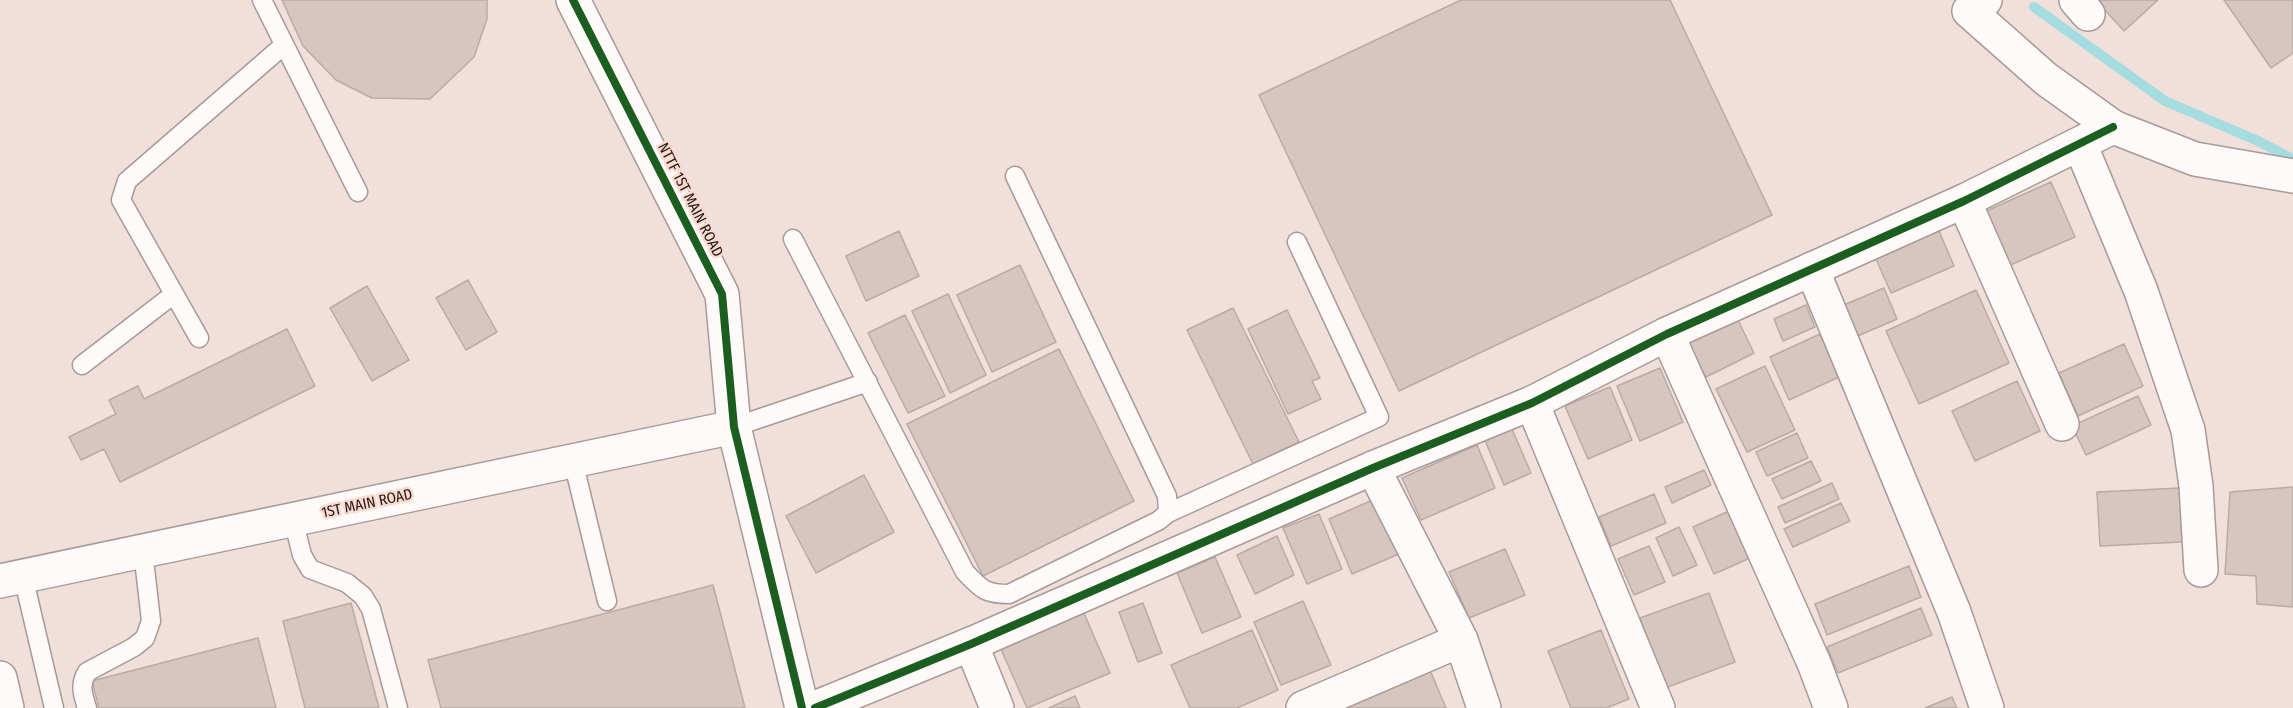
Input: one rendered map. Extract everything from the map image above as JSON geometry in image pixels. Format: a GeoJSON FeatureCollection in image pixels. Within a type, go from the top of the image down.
{"type":"FeatureCollection","features":[{"type":"Feature","properties":{"kind":"street","name":"NTTF 1ST MAIN ROAD"},"geometry":{"type":"LineString","coordinates":[[573,0],[722,294],[734,427],[802,708]]}},
{"type":"Feature","properties":{"kind":"street"},"geometry":{"type":"LineString","coordinates":[[1985,0],[1969,11],[2046,79],[2113,127],[2195,159],[2293,176]]}},
{"type":"Feature","properties":{"kind":"street"},"geometry":{"type":"LineString","coordinates":[[815,708],[971,644],[1373,468],[1532,403],[1666,334],[1964,201],[2113,127]]}},
{"type":"Feature","properties":{"kind":"street"},"geometry":{"type":"LineString","coordinates":[[2080,144],[2141,291],[2188,430],[2196,486],[2201,570]]}},
{"type":"Feature","properties":{"kind":"street"},"geometry":{"type":"LineString","coordinates":[[1964,201],[2062,424]]}},
{"type":"Feature","properties":{"kind":"street"},"geometry":{"type":"LineString","coordinates":[[1812,269],[1954,612],[1987,708]]}},
{"type":"Feature","properties":{"kind":"street"},"geometry":{"type":"LineString","coordinates":[[1666,334],[1814,663],[1830,708]]}},
{"type":"Feature","properties":{"kind":"street"},"geometry":{"type":"LineString","coordinates":[[1532,403],[1658,708]]}},
{"type":"Feature","properties":{"kind":"street","name":"1ST MAIN ROAD"},"geometry":{"type":"LineString","coordinates":[[12,579],[734,427]]}},
{"type":"Feature","properties":{"kind":"street"},"geometry":{"type":"LineString","coordinates":[[1373,468],[1461,640],[1485,708]]}},
{"type":"Feature","properties":{"kind":"street"},"geometry":{"type":"LineString","coordinates":[[1303,708],[1461,640]]}},
{"type":"Feature","properties":{"kind":"street"},"geometry":{"type":"LineString","coordinates":[[971,644],[997,708]]}},
{"type":"Feature","properties":{"kind":"street"},"geometry":{"type":"LineString","coordinates":[[0,678],[7,708]]}},
{"type":"Feature","properties":{"kind":"lane"},"geometry":{"type":"LineString","coordinates":[[262,0],[358,192]]}},
{"type":"Feature","properties":{"kind":"lane"},"geometry":{"type":"LineString","coordinates":[[199,338],[121,200],[127,182],[284,45]]}},
{"type":"Feature","properties":{"kind":"lane"},"geometry":{"type":"LineString","coordinates":[[1015,176],[1167,496],[1168,513]]}},
{"type":"Feature","properties":{"kind":"lane"},"geometry":{"type":"LineString","coordinates":[[793,239],[965,572],[981,589],[993,594],[1009,594],[1158,521],[1168,513],[1379,417],[1297,242]]}},
{"type":"Feature","properties":{"kind":"lane"},"geometry":{"type":"LineString","coordinates":[[82,365],[174,294]]}},
{"type":"Feature","properties":{"kind":"lane"},"geometry":{"type":"LineString","coordinates":[[734,427],[868,382]]}},
{"type":"Feature","properties":{"kind":"lane"},"geometry":{"type":"LineString","coordinates":[[573,460],[607,601]]}},
{"type":"Feature","properties":{"kind":"lane"},"geometry":{"type":"LineString","coordinates":[[293,519],[302,555],[310,569],[346,583],[363,596],[371,609],[398,708]]}},
{"type":"Feature","properties":{"kind":"lane"},"geometry":{"type":"LineString","coordinates":[[87,708],[81,688],[87,672],[134,647],[144,638],[151,621],[143,551]]}},
{"type":"Feature","properties":{"kind":"lane"},"geometry":{"type":"LineString","coordinates":[[12,579],[54,708]]}},
{"type":"Feature","properties":{"kind":"building"},"geometry":{"type":"Polygon","coordinates":[[[282,0],[487,0],[487,19],[474,57],[430,99],[372,98],[336,80],[303,46],[282,0]]]}},
{"type":"Feature","properties":{"kind":"building"},"geometry":{"type":"Polygon","coordinates":[[[1461,0],[1670,0],[1772,215],[1399,391],[1259,95],[1461,0]]]}},
{"type":"Feature","properties":{"kind":"building"},"geometry":{"type":"Polygon","coordinates":[[[2096,0],[2158,0],[2124,31],[2096,0]]]}},
{"type":"Feature","properties":{"kind":"building"},"geometry":{"type":"Polygon","coordinates":[[[2224,0],[2293,0],[2293,53],[2271,68],[2224,0]]]}},
{"type":"Feature","properties":{"kind":"building"},"geometry":{"type":"Polygon","coordinates":[[[2051,182],[2075,237],[2008,266],[1984,212],[2051,182]]]}},
{"type":"Feature","properties":{"kind":"building"},"geometry":{"type":"Polygon","coordinates":[[[1936,224],[1954,266],[1891,293],[1873,252],[1936,224]]]}},
{"type":"Feature","properties":{"kind":"building"},"geometry":{"type":"Polygon","coordinates":[[[899,231],[919,276],[866,301],[846,256],[899,231]]]}},
{"type":"Feature","properties":{"kind":"building"},"geometry":{"type":"Polygon","coordinates":[[[1020,265],[1056,342],[992,372],[957,295],[1020,265]]]}},
{"type":"Feature","properties":{"kind":"building"},"geometry":{"type":"Polygon","coordinates":[[[468,280],[497,332],[466,350],[436,298],[468,280]]]}},
{"type":"Feature","properties":{"kind":"building"},"geometry":{"type":"Polygon","coordinates":[[[367,286],[409,360],[372,381],[330,308],[367,286]]]}},
{"type":"Feature","properties":{"kind":"building"},"geometry":{"type":"Polygon","coordinates":[[[1884,288],[1897,319],[1853,338],[1839,307],[1884,288]]]}},
{"type":"Feature","properties":{"kind":"building"},"geometry":{"type":"Polygon","coordinates":[[[1976,290],[2009,363],[1919,404],[1886,331],[1976,290]]]}},
{"type":"Feature","properties":{"kind":"building"},"geometry":{"type":"Polygon","coordinates":[[[948,294],[986,375],[950,393],[912,311],[948,294]]]}},
{"type":"Feature","properties":{"kind":"building"},"geometry":{"type":"Polygon","coordinates":[[[1806,305],[1815,327],[1783,341],[1774,319],[1806,305]]]}},
{"type":"Feature","properties":{"kind":"building"},"geometry":{"type":"Polygon","coordinates":[[[1233,308],[1299,442],[1253,464],[1187,330],[1233,308]]]}},
{"type":"Feature","properties":{"kind":"building"},"geometry":{"type":"Polygon","coordinates":[[[1287,310],[1320,378],[1312,381],[1321,399],[1288,414],[1248,329],[1287,310]]]}},
{"type":"Feature","properties":{"kind":"building"},"geometry":{"type":"Polygon","coordinates":[[[905,315],[945,396],[908,413],[868,333],[905,315]]]}},
{"type":"Feature","properties":{"kind":"building"},"geometry":{"type":"Polygon","coordinates":[[[1737,318],[1754,353],[1706,377],[1688,343],[1737,318]]]}},
{"type":"Feature","properties":{"kind":"building"},"geometry":{"type":"Polygon","coordinates":[[[287,329],[315,386],[120,482],[104,449],[81,460],[69,437],[116,414],[109,400],[138,386],[144,399],[287,329]]]}},
{"type":"Feature","properties":{"kind":"building"},"geometry":{"type":"Polygon","coordinates":[[[1820,334],[1839,377],[1789,400],[1770,357],[1820,334]]]}},
{"type":"Feature","properties":{"kind":"building"},"geometry":{"type":"Polygon","coordinates":[[[2124,344],[2143,386],[2078,416],[2059,373],[2124,344]]]}},
{"type":"Feature","properties":{"kind":"building"},"geometry":{"type":"Polygon","coordinates":[[[1059,349],[1134,501],[983,576],[907,424],[1059,349]]]}},
{"type":"Feature","properties":{"kind":"building"},"geometry":{"type":"Polygon","coordinates":[[[1765,366],[1795,430],[1747,452],[1716,389],[1765,366]]]}},
{"type":"Feature","properties":{"kind":"building"},"geometry":{"type":"Polygon","coordinates":[[[1660,368],[1683,422],[1640,441],[1617,386],[1660,368]]]}},
{"type":"Feature","properties":{"kind":"building"},"geometry":{"type":"Polygon","coordinates":[[[2017,381],[2040,431],[1975,461],[1952,411],[2017,381]]]}},
{"type":"Feature","properties":{"kind":"building"},"geometry":{"type":"Polygon","coordinates":[[[1610,387],[1632,440],[1588,459],[1565,406],[1610,387]]]}},
{"type":"Feature","properties":{"kind":"building"},"geometry":{"type":"Polygon","coordinates":[[[2138,396],[2151,425],[2086,455],[2072,426],[2138,396]]]}},
{"type":"Feature","properties":{"kind":"building"},"geometry":{"type":"Polygon","coordinates":[[[1511,427],[1531,473],[1504,485],[1484,438],[1511,427]]]}},
{"type":"Feature","properties":{"kind":"building"},"geometry":{"type":"Polygon","coordinates":[[[1797,433],[1808,458],[1767,476],[1756,452],[1797,433]]]}},
{"type":"Feature","properties":{"kind":"building"},"geometry":{"type":"Polygon","coordinates":[[[1477,445],[1495,488],[1421,520],[1402,478],[1477,445]]]}},
{"type":"Feature","properties":{"kind":"building"},"geometry":{"type":"Polygon","coordinates":[[[1811,461],[1821,481],[1782,499],[1772,479],[1811,461]]]}},
{"type":"Feature","properties":{"kind":"building"},"geometry":{"type":"Polygon","coordinates":[[[1704,470],[1711,485],[1672,503],[1665,487],[1704,470]]]}},
{"type":"Feature","properties":{"kind":"building"},"geometry":{"type":"Polygon","coordinates":[[[864,475],[894,532],[816,573],[786,516],[864,475]]]}},
{"type":"Feature","properties":{"kind":"building"},"geometry":{"type":"Polygon","coordinates":[[[1832,483],[1839,499],[1785,523],[1778,507],[1832,483]]]}},
{"type":"Feature","properties":{"kind":"building"},"geometry":{"type":"Polygon","coordinates":[[[2293,487],[2293,607],[2257,604],[2256,576],[2225,574],[2230,492],[2293,487]]]}},
{"type":"Feature","properties":{"kind":"building"},"geometry":{"type":"Polygon","coordinates":[[[2180,488],[2182,542],[2100,546],[2097,492],[2180,488]]]}},
{"type":"Feature","properties":{"kind":"building"},"geometry":{"type":"Polygon","coordinates":[[[1654,494],[1666,523],[1611,546],[1599,517],[1654,494]]]}},
{"type":"Feature","properties":{"kind":"building"},"geometry":{"type":"Polygon","coordinates":[[[1375,499],[1399,554],[1352,574],[1329,519],[1375,499]]]}},
{"type":"Feature","properties":{"kind":"building"},"geometry":{"type":"Polygon","coordinates":[[[1841,503],[1850,521],[1793,547],[1784,529],[1841,503]]]}},
{"type":"Feature","properties":{"kind":"building"},"geometry":{"type":"Polygon","coordinates":[[[1736,508],[1757,555],[1714,574],[1693,527],[1736,508]]]}},
{"type":"Feature","properties":{"kind":"building"},"geometry":{"type":"Polygon","coordinates":[[[1319,514],[1342,569],[1307,584],[1283,528],[1319,514]]]}},
{"type":"Feature","properties":{"kind":"building"},"geometry":{"type":"Polygon","coordinates":[[[1679,527],[1697,565],[1673,576],[1656,538],[1679,527]]]}},
{"type":"Feature","properties":{"kind":"building"},"geometry":{"type":"Polygon","coordinates":[[[1277,536],[1294,575],[1255,594],[1237,555],[1277,536]]]}},
{"type":"Feature","properties":{"kind":"building"},"geometry":{"type":"Polygon","coordinates":[[[1649,546],[1665,582],[1634,595],[1618,559],[1649,546]]]}},
{"type":"Feature","properties":{"kind":"building"},"geometry":{"type":"Polygon","coordinates":[[[1505,549],[1525,595],[1469,618],[1449,572],[1505,549]]]}},
{"type":"Feature","properties":{"kind":"building"},"geometry":{"type":"Polygon","coordinates":[[[1215,557],[1241,617],[1202,633],[1177,573],[1215,557]]]}},
{"type":"Feature","properties":{"kind":"building"},"geometry":{"type":"Polygon","coordinates":[[[1909,566],[1921,597],[1827,635],[1815,604],[1909,566]]]}},
{"type":"Feature","properties":{"kind":"building"},"geometry":{"type":"Polygon","coordinates":[[[713,585],[745,708],[441,708],[428,660],[713,585]]]}},
{"type":"Feature","properties":{"kind":"building"},"geometry":{"type":"Polygon","coordinates":[[[1709,593],[1735,662],[1665,688],[1640,618],[1709,593]]]}},
{"type":"Feature","properties":{"kind":"building"},"geometry":{"type":"Polygon","coordinates":[[[1303,601],[1331,665],[1281,685],[1254,622],[1303,601]]]}},
{"type":"Feature","properties":{"kind":"building"},"geometry":{"type":"Polygon","coordinates":[[[351,603],[379,708],[305,708],[283,621],[351,603]]]}},
{"type":"Feature","properties":{"kind":"building"},"geometry":{"type":"Polygon","coordinates":[[[1143,603],[1162,653],[1138,662],[1119,612],[1143,603]]]}},
{"type":"Feature","properties":{"kind":"building"},"geometry":{"type":"Polygon","coordinates":[[[1921,608],[1932,635],[1838,673],[1827,647],[1921,608]]]}},
{"type":"Feature","properties":{"kind":"building"},"geometry":{"type":"Polygon","coordinates":[[[1083,611],[1110,673],[1027,708],[1000,647],[1083,611]]]}},
{"type":"Feature","properties":{"kind":"building"},"geometry":{"type":"Polygon","coordinates":[[[1252,630],[1278,690],[1237,708],[1190,708],[1171,665],[1252,630]]]}},
{"type":"Feature","properties":{"kind":"building"},"geometry":{"type":"Polygon","coordinates":[[[1601,630],[1629,699],[1606,708],[1571,708],[1548,651],[1601,630]]]}},
{"type":"Feature","properties":{"kind":"building"},"geometry":{"type":"Polygon","coordinates":[[[258,638],[276,708],[99,708],[92,681],[258,638]]]}},
{"type":"Feature","properties":{"kind":"building"},"geometry":{"type":"Polygon","coordinates":[[[1427,663],[1446,708],[1349,708],[1345,698],[1427,663]]]}},
{"type":"Feature","properties":{"kind":"building"},"geometry":{"type":"Polygon","coordinates":[[[1075,696],[1080,708],[1049,708],[1075,696]]]}},
{"type":"Feature","properties":{"kind":"building"},"geometry":{"type":"Polygon","coordinates":[[[1952,697],[1957,708],[1925,708],[1952,697]]]}},
{"type":"Feature","properties":{"kind":"waterway"},"geometry":{"type":"LineString","coordinates":[[2034,7],[2165,101],[2258,141],[2293,159]]}},
{"type":"Feature","properties":{"kind":"cycle path"},"geometry":{"type":"LineString","coordinates":[[573,0],[722,294],[734,427],[802,708]]}},
{"type":"Feature","properties":{"kind":"cycle path"},"geometry":{"type":"LineString","coordinates":[[815,708],[971,644],[1373,468],[1532,403],[1667,334],[1964,201],[2113,127]]}}]}
